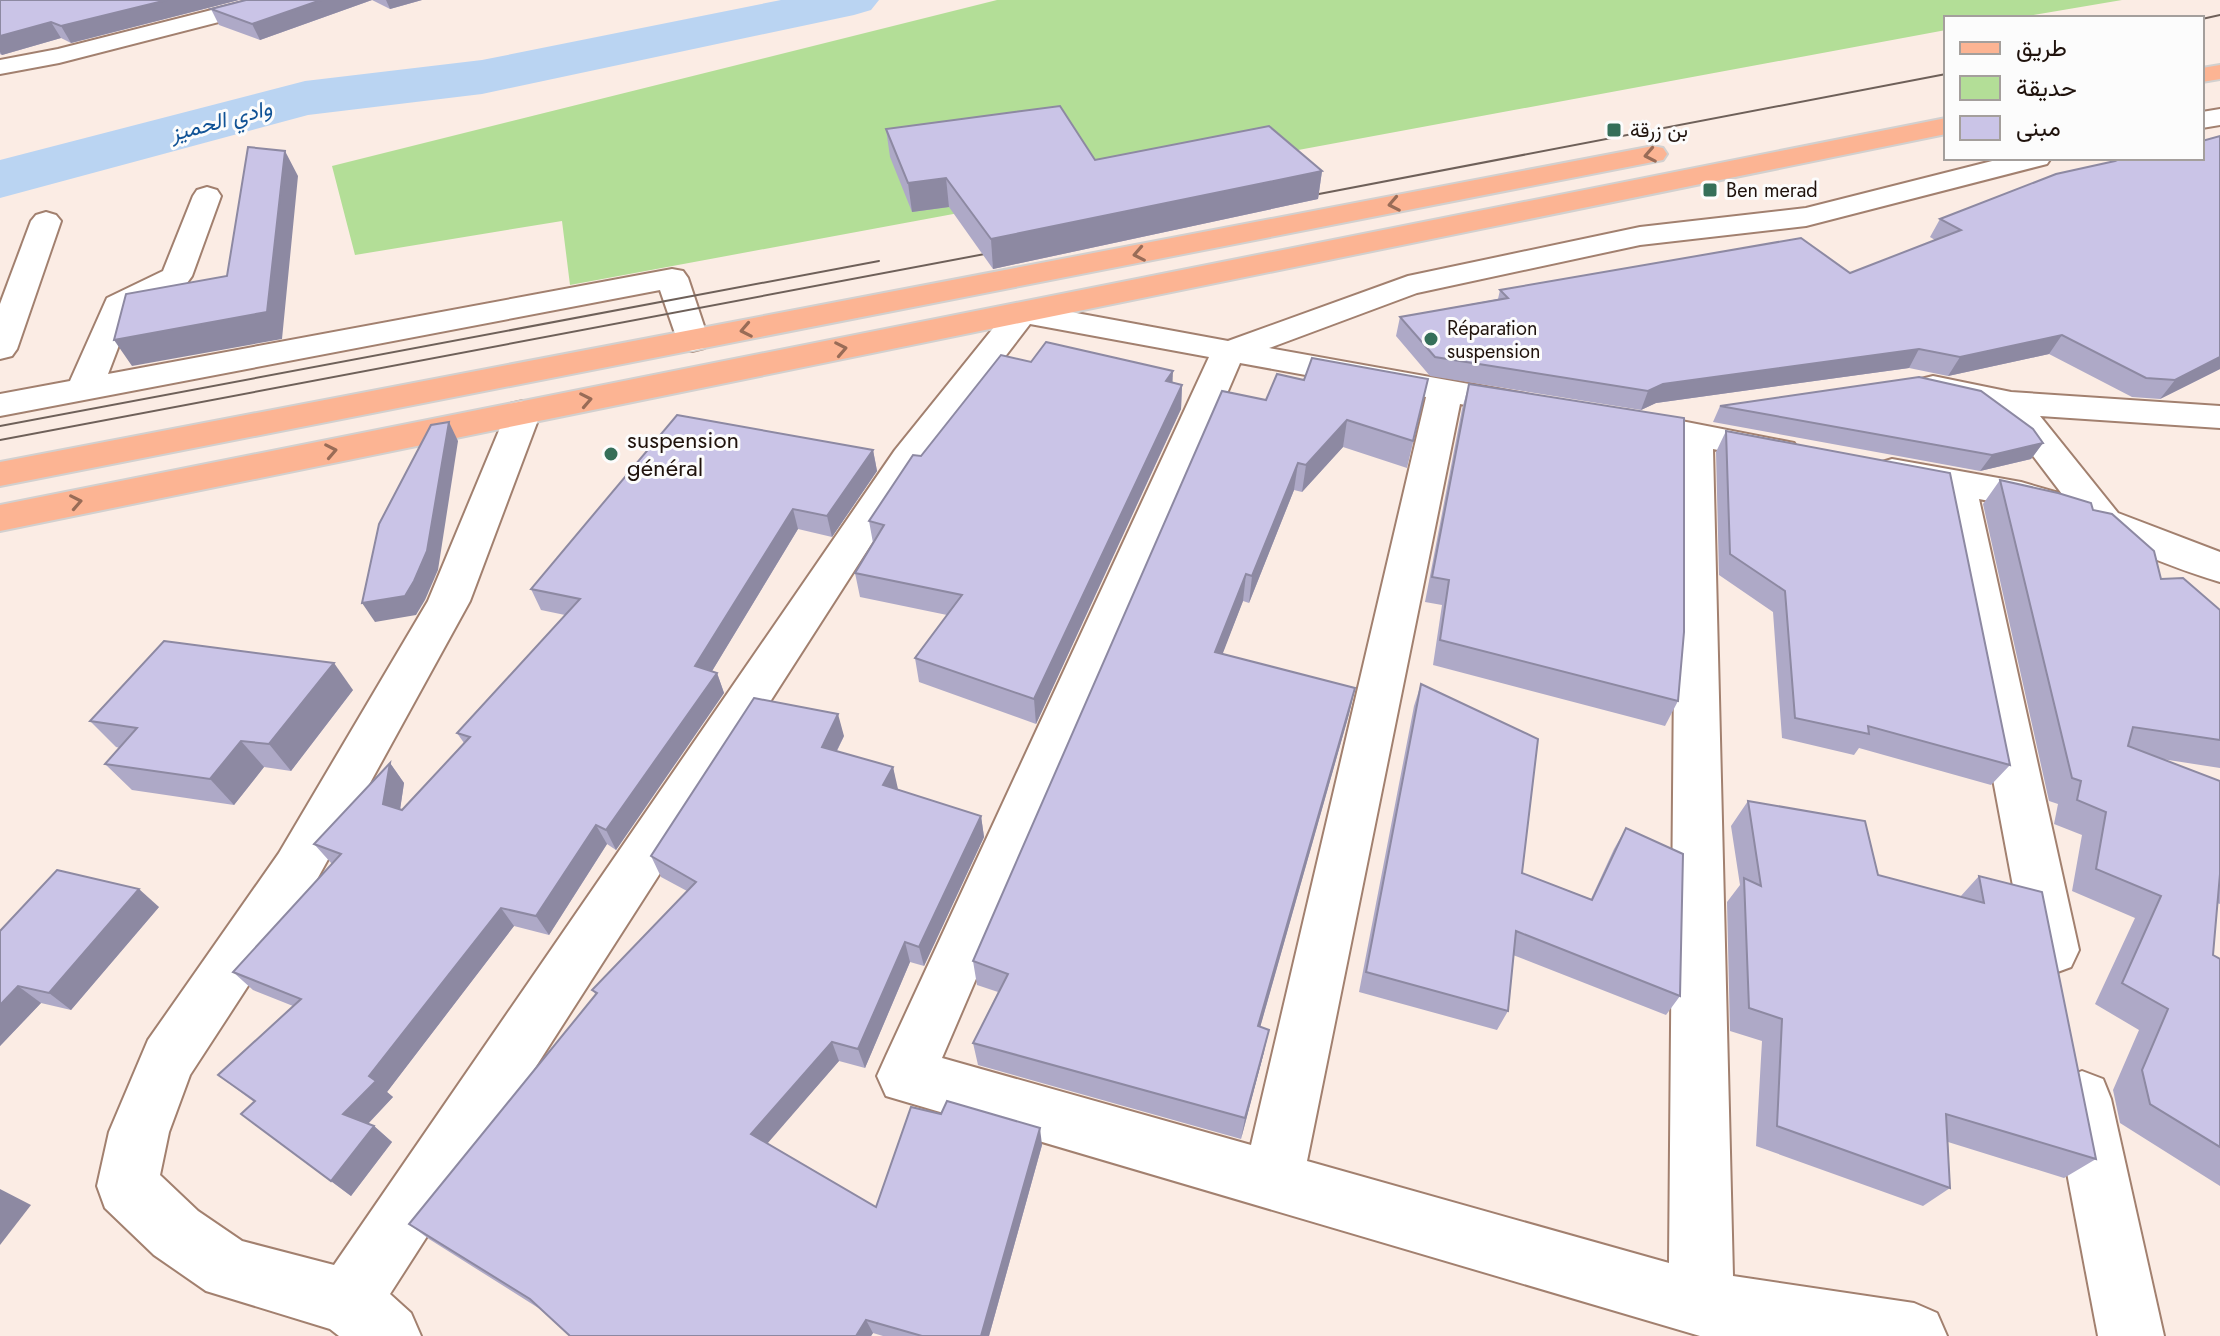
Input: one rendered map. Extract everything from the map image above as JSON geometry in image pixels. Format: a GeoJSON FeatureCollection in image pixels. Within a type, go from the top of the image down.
{"type":"FeatureCollection","features":[{"type":"Feature","properties":{"kind":"main road"},"geometry":{"type":"LineString","coordinates":[[1712,143],[1944,97]]}},
{"type":"Feature","properties":{"kind":"main road"},"geometry":{"type":"LineString","coordinates":[[0,518],[1944,126]]}},
{"type":"Feature","properties":{"kind":"main road"},"geometry":{"type":"LineString","coordinates":[[0,474],[1681,149]]}},
{"type":"Feature","properties":{"kind":"street"},"geometry":{"type":"LineString","coordinates":[[0,67],[59,56],[277,0]]}},
{"type":"Feature","properties":{"kind":"street"},"geometry":{"type":"LineString","coordinates":[[1914,1336],[1701,1304],[906,1076],[1228,352],[1408,285],[1640,236],[1806,217],[2029,160]]}},
{"type":"Feature","properties":{"kind":"street"},"geometry":{"type":"LineString","coordinates":[[84,390],[118,305],[176,276],[207,196]]}},
{"type":"Feature","properties":{"kind":"street"},"geometry":{"type":"LineString","coordinates":[[0,349],[46,221]]}},
{"type":"Feature","properties":{"kind":"street"},"geometry":{"type":"LineString","coordinates":[[0,405],[672,278],[692,341]]}},
{"type":"Feature","properties":{"kind":"street"},"geometry":{"type":"LineString","coordinates":[[348,1301],[908,458],[1022,313],[1445,393],[1596,416],[1707,422],[1817,458]]}},
{"type":"Feature","properties":{"kind":"street"},"geometry":{"type":"LineString","coordinates":[[1893,383],[1909,381],[2011,403],[2211,410]]}},
{"type":"Feature","properties":{"kind":"street"},"geometry":{"type":"LineString","coordinates":[[1273,1181],[1445,393]]}},
{"type":"Feature","properties":{"kind":"street"},"geometry":{"type":"LineString","coordinates":[[2011,403],[2102,521],[2179,591]]}},
{"type":"Feature","properties":{"kind":"street"},"geometry":{"type":"LineString","coordinates":[[388,1336],[348,1301],[228,1269],[176,1233],[127,1186],[139,1132],[168,1059],[297,868],[449,601],[523,412]]}},
{"type":"Feature","properties":{"kind":"street"},"geometry":{"type":"LineString","coordinates":[[1701,1304],[1707,422]]}},
{"type":"Feature","properties":{"kind":"street"},"geometry":{"type":"LineString","coordinates":[[1864,466],[2021,494],[2102,521],[2220,568]]}},
{"type":"Feature","properties":{"kind":"street"},"geometry":{"type":"LineString","coordinates":[[1956,482],[2061,994]]}},
{"type":"Feature","properties":{"kind":"street"},"geometry":{"type":"LineString","coordinates":[[2074,1057],[2131,1336]]}},
{"type":"Feature","properties":{"kind":"green space"},"geometry":{"type":"Polygon","coordinates":[[[997,0],[2122,0],[2027,16],[1944,16],[1944,30],[570,285],[562,221],[355,255],[332,166],[997,0]]]}},
{"type":"Feature","properties":{"kind":"building"},"geometry":{"type":"Polygon","coordinates":[[[0,0],[167,0],[61,26],[51,22],[0,36],[0,0]]]}},
{"type":"Feature","properties":{"kind":"building"},"geometry":{"type":"Polygon","coordinates":[[[246,0],[321,0],[252,24],[211,9],[246,0]]]}},
{"type":"Feature","properties":{"kind":"building"},"geometry":{"type":"Polygon","coordinates":[[[1060,106],[1095,160],[1269,126],[1322,171],[991,239],[946,178],[908,183],[886,129],[1060,106]]]}},
{"type":"Feature","properties":{"kind":"building"},"geometry":{"type":"Polygon","coordinates":[[[2220,136],[2220,357],[2175,380],[2146,378],[2062,335],[1960,357],[1919,349],[1663,384],[1648,391],[1435,357],[1400,317],[1508,298],[1500,290],[1801,238],[1850,273],[1961,230],[1940,219],[2056,174],[2117,160],[2204,160],[2204,140],[2220,136]]]}},
{"type":"Feature","properties":{"kind":"building"},"geometry":{"type":"Polygon","coordinates":[[[248,147],[285,151],[267,312],[114,340],[126,294],[227,276],[248,147]]]}},
{"type":"Feature","properties":{"kind":"building"},"geometry":{"type":"Polygon","coordinates":[[[1046,342],[1173,371],[1166,381],[1182,385],[1034,699],[915,658],[962,595],[855,573],[884,525],[869,521],[913,455],[921,456],[1001,355],[1031,362],[1046,342]]]}},
{"type":"Feature","properties":{"kind":"building"},"geometry":{"type":"Polygon","coordinates":[[[1312,358],[1428,379],[1413,441],[1347,420],[1306,465],[1298,463],[1252,576],[1246,574],[1215,652],[1355,688],[1258,1026],[1269,1030],[1245,1118],[973,1043],[1008,974],[973,961],[1222,391],[1266,400],[1277,374],[1304,380],[1312,358]]]}},
{"type":"Feature","properties":{"kind":"building"},"geometry":{"type":"Polygon","coordinates":[[[1919,377],[1981,391],[2033,429],[2043,443],[1992,455],[1720,406],[1919,377]]]}},
{"type":"Feature","properties":{"kind":"building"},"geometry":{"type":"Polygon","coordinates":[[[1469,384],[1684,418],[1684,632],[1678,701],[1440,640],[1449,580],[1432,577],[1469,384]]]}},
{"type":"Feature","properties":{"kind":"building"},"geometry":{"type":"Polygon","coordinates":[[[677,415],[873,450],[827,516],[793,509],[695,666],[717,673],[606,830],[596,825],[536,916],[501,908],[369,1076],[376,1081],[343,1114],[374,1126],[331,1181],[241,1114],[255,1101],[218,1075],[301,999],[233,972],[341,854],[314,844],[390,763],[383,804],[402,810],[470,737],[457,733],[580,599],[531,589],[677,415]]]}},
{"type":"Feature","properties":{"kind":"building"},"geometry":{"type":"Polygon","coordinates":[[[449,422],[427,551],[414,581],[405,596],[362,603],[379,524],[431,425],[449,422]]]}},
{"type":"Feature","properties":{"kind":"building"},"geometry":{"type":"Polygon","coordinates":[[[1726,431],[1950,473],[2010,765],[1868,726],[1869,734],[1795,718],[1785,591],[1730,554],[1726,431]]]}},
{"type":"Feature","properties":{"kind":"building"},"geometry":{"type":"Polygon","coordinates":[[[2000,480],[2091,503],[2093,510],[2112,514],[2154,551],[2161,579],[2183,578],[2220,610],[2220,740],[2133,727],[2128,746],[2220,781],[2220,874],[2213,955],[2220,959],[2220,1147],[2150,1104],[2142,1070],[2168,1009],[2122,983],[2161,896],[2096,869],[2106,812],[2077,800],[2081,781],[2072,778],[2000,480]]]}},
{"type":"Feature","properties":{"kind":"building"},"geometry":{"type":"Polygon","coordinates":[[[164,641],[334,663],[269,744],[241,741],[210,779],[105,764],[137,728],[90,721],[164,641]]]}},
{"type":"Feature","properties":{"kind":"building"},"geometry":{"type":"Polygon","coordinates":[[[1421,684],[1538,739],[1522,873],[1592,900],[1626,828],[1683,854],[1680,996],[1516,931],[1508,1011],[1366,972],[1421,684]]]}},
{"type":"Feature","properties":{"kind":"building"},"geometry":{"type":"Polygon","coordinates":[[[754,698],[838,714],[822,747],[893,767],[883,785],[981,816],[919,947],[905,942],[858,1049],[832,1042],[751,1134],[876,1207],[911,1107],[941,1114],[947,1101],[1040,1128],[981,1336],[922,1336],[866,1320],[856,1336],[570,1336],[530,1299],[409,1224],[597,993],[592,990],[696,882],[651,856],[754,698]]]}},
{"type":"Feature","properties":{"kind":"building"},"geometry":{"type":"Polygon","coordinates":[[[1748,801],[1865,821],[1878,875],[1984,903],[1979,876],[2042,892],[2096,1159],[1946,1114],[1950,1188],[1777,1126],[1782,1019],[1749,1008],[1744,878],[1761,886],[1748,801]]]}},
{"type":"Feature","properties":{"kind":"building"},"geometry":{"type":"Polygon","coordinates":[[[57,870],[139,889],[49,993],[18,986],[0,1005],[0,931],[57,870]]]}},
{"type":"Feature","properties":{"kind":"waterway","name":"وادي الحميز"},"geometry":{"type":"LineString","coordinates":[[0,179],[305,98],[482,77],[854,0]]}},
{"type":"Feature","properties":{"kind":"tram line"},"geometry":{"type":"LineString","coordinates":[[2204,19],[2220,15]]}},
{"type":"Feature","properties":{"kind":"tram line"},"geometry":{"type":"LineString","coordinates":[[1298,198],[1944,74]]}},
{"type":"Feature","properties":{"kind":"tram line"},"geometry":{"type":"LineString","coordinates":[[0,440],[1006,250]]}},
{"type":"Feature","properties":{"kind":"tram line"},"geometry":{"type":"LineString","coordinates":[[0,426],[879,261]]}},
{"type":"Feature","properties":{"kind":"place","name":"بن زرقة"},"geometry":{"type":"Point","coordinates":[1614,130]}},
{"type":"Feature","properties":{"kind":"place","name":"Ben merad"},"geometry":{"type":"Point","coordinates":[1710,190]}},
{"type":"Feature","properties":{"kind":"place","name":"Réparation suspension"},"geometry":{"type":"Point","coordinates":[1431,339]}},
{"type":"Feature","properties":{"kind":"place","name":"suspension général"},"geometry":{"type":"Point","coordinates":[611,454]}}]}
